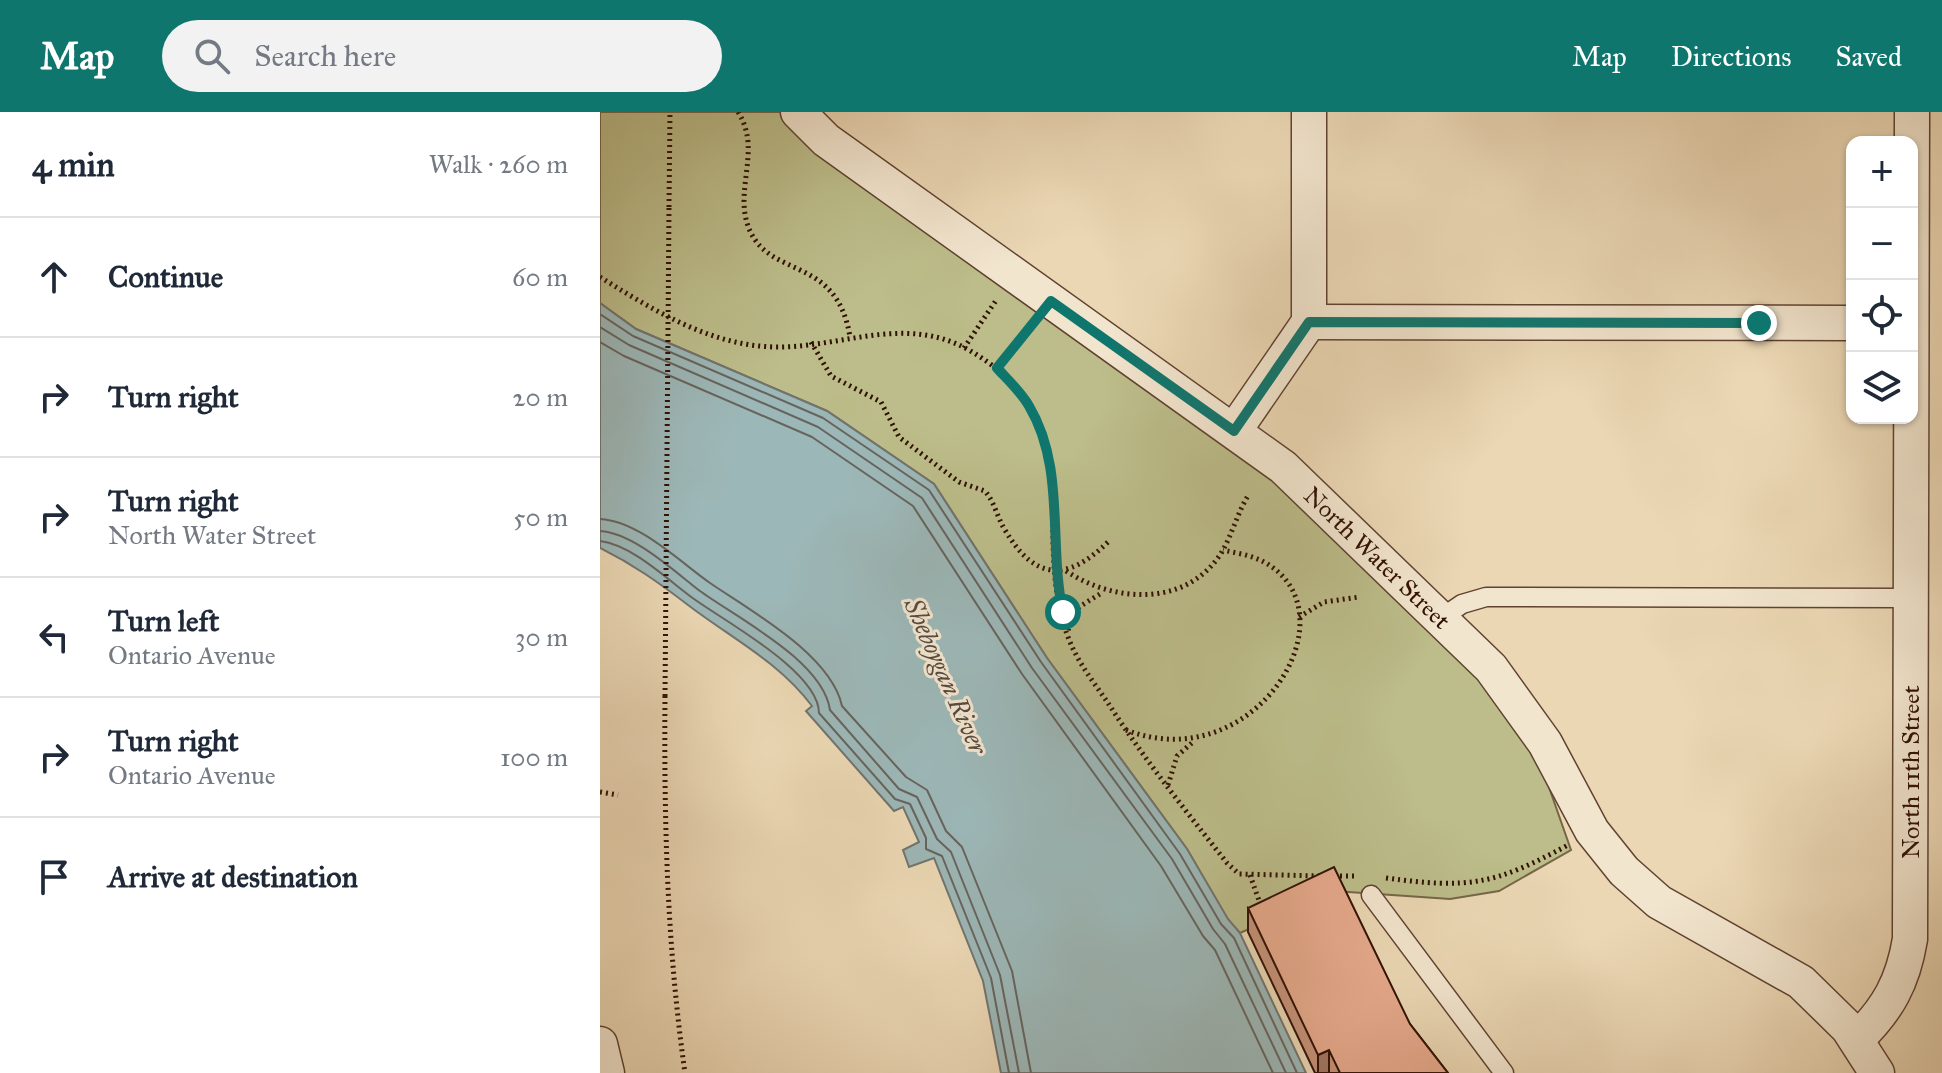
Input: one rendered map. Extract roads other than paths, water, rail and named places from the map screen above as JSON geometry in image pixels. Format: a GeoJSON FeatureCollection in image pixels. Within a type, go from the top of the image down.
{"type":"FeatureCollection","features":[{"type":"Feature","properties":{"kind":"street","name":"North Water Street"},"geometry":{"type":"LineString","coordinates":[[798,112],[826,140],[1283,467],[1491,668],[1524,709],[1592,831],[1624,871],[1659,902],[1801,982],[1835,1012],[1857,1039]]}},
{"type":"Feature","properties":{"kind":"street"},"geometry":{"type":"LineString","coordinates":[[1234,431],[1309,322],[1309,112]]}},
{"type":"Feature","properties":{"kind":"street","name":"North 11th Street"},"geometry":{"type":"LineString","coordinates":[[1912,112],[1912,280]]}},
{"type":"Feature","properties":{"kind":"street"},"geometry":{"type":"LineString","coordinates":[[1309,322],[1846,323]]}},
{"type":"Feature","properties":{"kind":"street"},"geometry":{"type":"LineString","coordinates":[[1918,323],[1942,323]]}},
{"type":"Feature","properties":{"kind":"street","name":"North 11th Street"},"geometry":{"type":"LineString","coordinates":[[1857,1039],[1877,1020],[1894,995],[1906,968],[1910,939],[1912,352]]}},
{"type":"Feature","properties":{"kind":"street"},"geometry":{"type":"LineString","coordinates":[[1857,1039],[1877,1073]]}},
{"type":"Feature","properties":{"kind":"street"},"geometry":{"type":"LineString","coordinates":[[600,1044],[607,1073]]}},
{"type":"Feature","properties":{"kind":"lane"},"geometry":{"type":"LineString","coordinates":[[1440,619],[1462,604],[1486,597],[1911,598]]}},
{"type":"Feature","properties":{"kind":"lane"},"geometry":{"type":"LineString","coordinates":[[1371,895],[1504,1073]]}},
{"type":"Feature","properties":{"kind":"water","name":"Sheboygan River"},"geometry":{"type":"Polygon","coordinates":[[[600,303],[636,329],[827,411],[934,484],[1047,658],[1187,849],[1228,919],[1240,933],[1306,1073],[1001,1073],[983,981],[934,858],[909,867],[903,850],[919,842],[903,807],[894,811],[806,711],[812,706],[784,676],[656,581],[600,548],[600,303]]]}}]}
